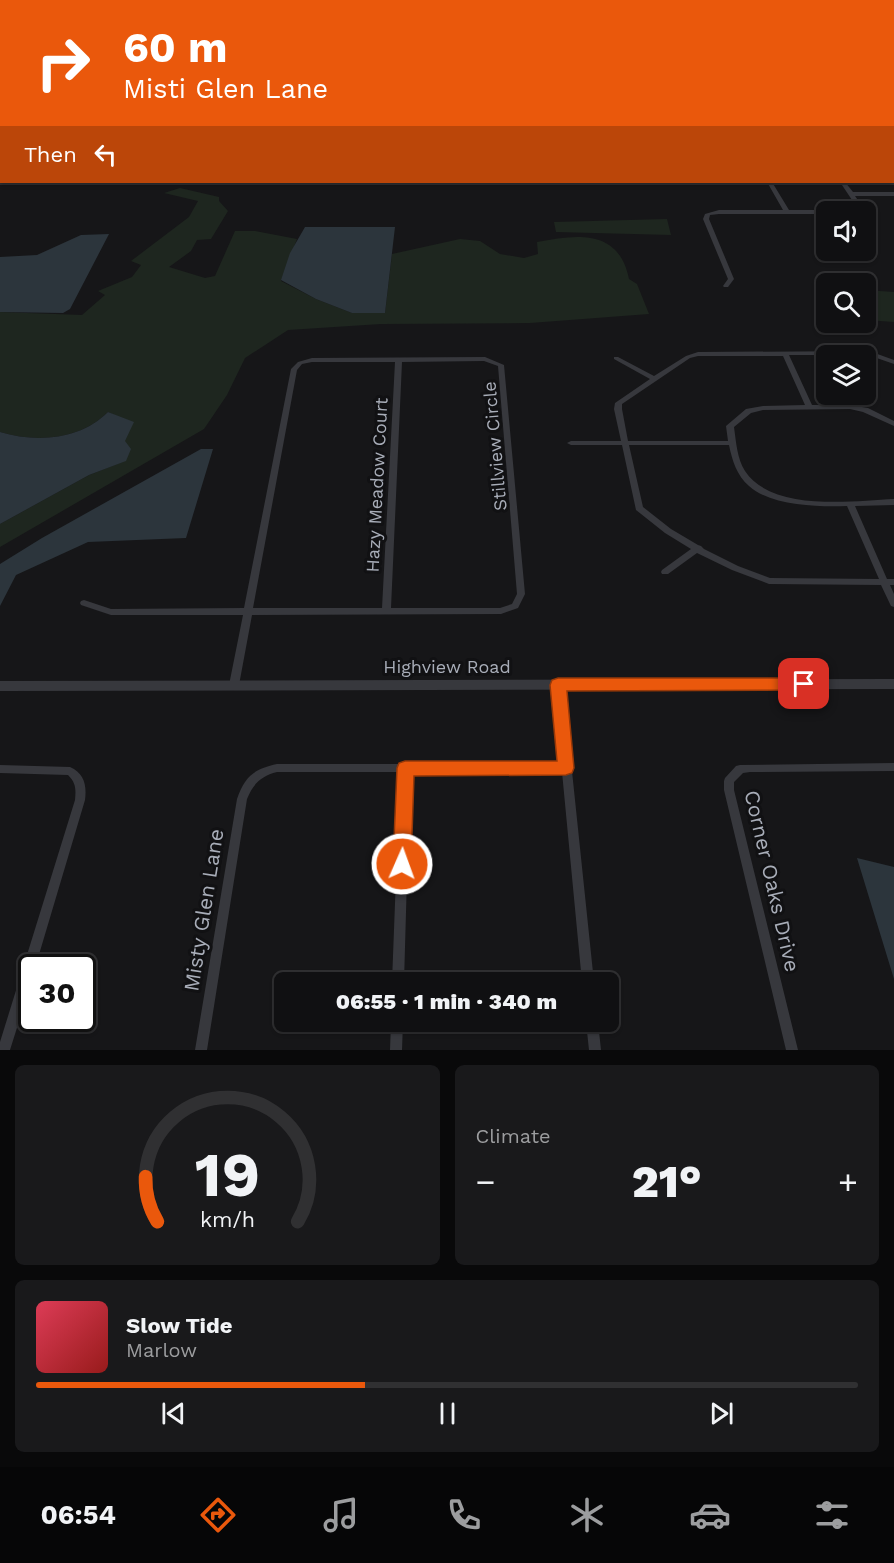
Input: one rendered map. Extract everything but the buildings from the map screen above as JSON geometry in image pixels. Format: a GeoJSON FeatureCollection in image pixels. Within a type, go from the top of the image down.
{"type":"FeatureCollection","features":[{"type":"Feature","properties":{"kind":"street"},"geometry":{"type":"LineString","coordinates":[[771,183],[787,213]]}},
{"type":"Feature","properties":{"kind":"street"},"geometry":{"type":"LineString","coordinates":[[844,183],[856,201]]}},
{"type":"Feature","properties":{"kind":"street"},"geometry":{"type":"LineString","coordinates":[[852,194],[894,194]]}},
{"type":"Feature","properties":{"kind":"street"},"geometry":{"type":"LineString","coordinates":[[726,286],[731,279],[706,217],[719,212],[816,212]]}},
{"type":"Feature","properties":{"kind":"street"},"geometry":{"type":"LineString","coordinates":[[785,353],[809,407]]}},
{"type":"Feature","properties":{"kind":"street"},"geometry":{"type":"LineString","coordinates":[[889,583],[769,581],[752,576],[698,548],[639,508],[618,409],[619,403],[688,357],[698,354],[869,353],[894,362]]}},
{"type":"Feature","properties":{"kind":"street"},"geometry":{"type":"LineString","coordinates":[[616,358],[654,379]]}},
{"type":"Feature","properties":{"kind":"street","name":"Hazy Meadow Court"},"geometry":{"type":"LineString","coordinates":[[386,612],[399,359]]}},
{"type":"Feature","properties":{"kind":"street","name":"Stillview Circle"},"geometry":{"type":"LineString","coordinates":[[234,685],[294,369],[300,363],[312,360],[485,359],[497,362],[504,369],[521,594],[515,606],[501,611],[248,612]]}},
{"type":"Feature","properties":{"kind":"street"},"geometry":{"type":"LineString","coordinates":[[894,424],[866,410],[850,407],[809,407],[763,408],[749,411],[730,426],[732,444],[741,472],[750,484],[783,501],[894,502]]}},
{"type":"Feature","properties":{"kind":"street"},"geometry":{"type":"LineString","coordinates":[[571,444],[732,444]]}},
{"type":"Feature","properties":{"kind":"street"},"geometry":{"type":"LineString","coordinates":[[850,503],[889,583],[894,604]]}},
{"type":"Feature","properties":{"kind":"street"},"geometry":{"type":"LineString","coordinates":[[665,572],[698,548]]}},
{"type":"Feature","properties":{"kind":"street"},"geometry":{"type":"LineString","coordinates":[[84,603],[111,612],[248,612]]}},
{"type":"Feature","properties":{"kind":"street","name":"Highview Road"},"geometry":{"type":"LineString","coordinates":[[0,686],[894,684]]}},
{"type":"Feature","properties":{"kind":"street"},"geometry":{"type":"LineString","coordinates":[[558,685],[587,972]]}},
{"type":"Feature","properties":{"kind":"street","name":"Corner Oaks Drive"},"geometry":{"type":"LineString","coordinates":[[792,1050],[729,790],[729,781],[740,769],[894,767]]}},
{"type":"Feature","properties":{"kind":"street","name":"Misty Glen Lane"},"geometry":{"type":"LineString","coordinates":[[201,1050],[242,799],[251,778],[263,771],[277,768],[405,768]]}},
{"type":"Feature","properties":{"kind":"street"},"geometry":{"type":"LineString","coordinates":[[398,972],[405,768],[566,768]]}},
{"type":"Feature","properties":{"kind":"street"},"geometry":{"type":"LineString","coordinates":[[0,769],[69,771],[78,778],[82,786],[80,800],[4,1050]]}},
{"type":"Feature","properties":{"kind":"street"},"geometry":{"type":"LineString","coordinates":[[396,1050],[397,1032]]}},
{"type":"Feature","properties":{"kind":"street"},"geometry":{"type":"LineString","coordinates":[[593,1032],[595,1050]]}},
{"type":"Feature","properties":{"kind":"shaded area"},"geometry":{"type":"Polygon","coordinates":[[[180,188],[219,197],[219,201],[228,211],[211,239],[197,240],[191,251],[169,267],[205,278],[215,276],[235,231],[255,231],[297,239],[281,281],[316,299],[352,313],[385,313],[392,254],[460,239],[480,241],[500,254],[524,258],[538,254],[537,242],[581,237],[606,243],[616,251],[624,263],[629,279],[637,284],[649,314],[530,323],[381,324],[288,330],[245,358],[227,395],[204,429],[0,547],[0,524],[89,475],[125,461],[125,420],[108,412],[85,428],[57,437],[29,437],[0,432],[0,312],[82,315],[105,295],[98,291],[132,277],[141,265],[131,261],[189,217],[198,201],[164,193],[180,188]]]}},
{"type":"Feature","properties":{"kind":"shaded area"},"geometry":{"type":"Polygon","coordinates":[[[667,219],[671,235],[556,232],[554,222],[667,219]]]}},
{"type":"Feature","properties":{"kind":"shaded area"},"geometry":{"type":"Polygon","coordinates":[[[305,227],[395,227],[385,313],[352,313],[316,299],[281,280],[290,253],[305,227]]]}},
{"type":"Feature","properties":{"kind":"shaded area"},"geometry":{"type":"Polygon","coordinates":[[[109,234],[70,309],[63,313],[0,312],[0,257],[37,255],[81,235],[109,234]]]}},
{"type":"Feature","properties":{"kind":"shaded area"},"geometry":{"type":"Polygon","coordinates":[[[876,291],[894,292],[894,322],[876,321],[876,291]]]}},
{"type":"Feature","properties":{"kind":"shaded area"},"geometry":{"type":"Polygon","coordinates":[[[108,412],[134,422],[125,441],[131,449],[126,461],[89,475],[0,524],[0,432],[29,437],[57,437],[85,428],[108,412]]]}},
{"type":"Feature","properties":{"kind":"shaded area"},"geometry":{"type":"Polygon","coordinates":[[[201,449],[213,449],[186,538],[88,542],[16,575],[0,606],[0,564],[201,449]]]}},
{"type":"Feature","properties":{"kind":"shaded area"},"geometry":{"type":"Polygon","coordinates":[[[857,858],[894,867],[894,979],[857,858]]]}},
{"type":"Feature","properties":{"kind":"route"},"geometry":{"type":"LineString","coordinates":[[402,864],[405,768],[566,768],[558,685],[804,684]]}}]}
